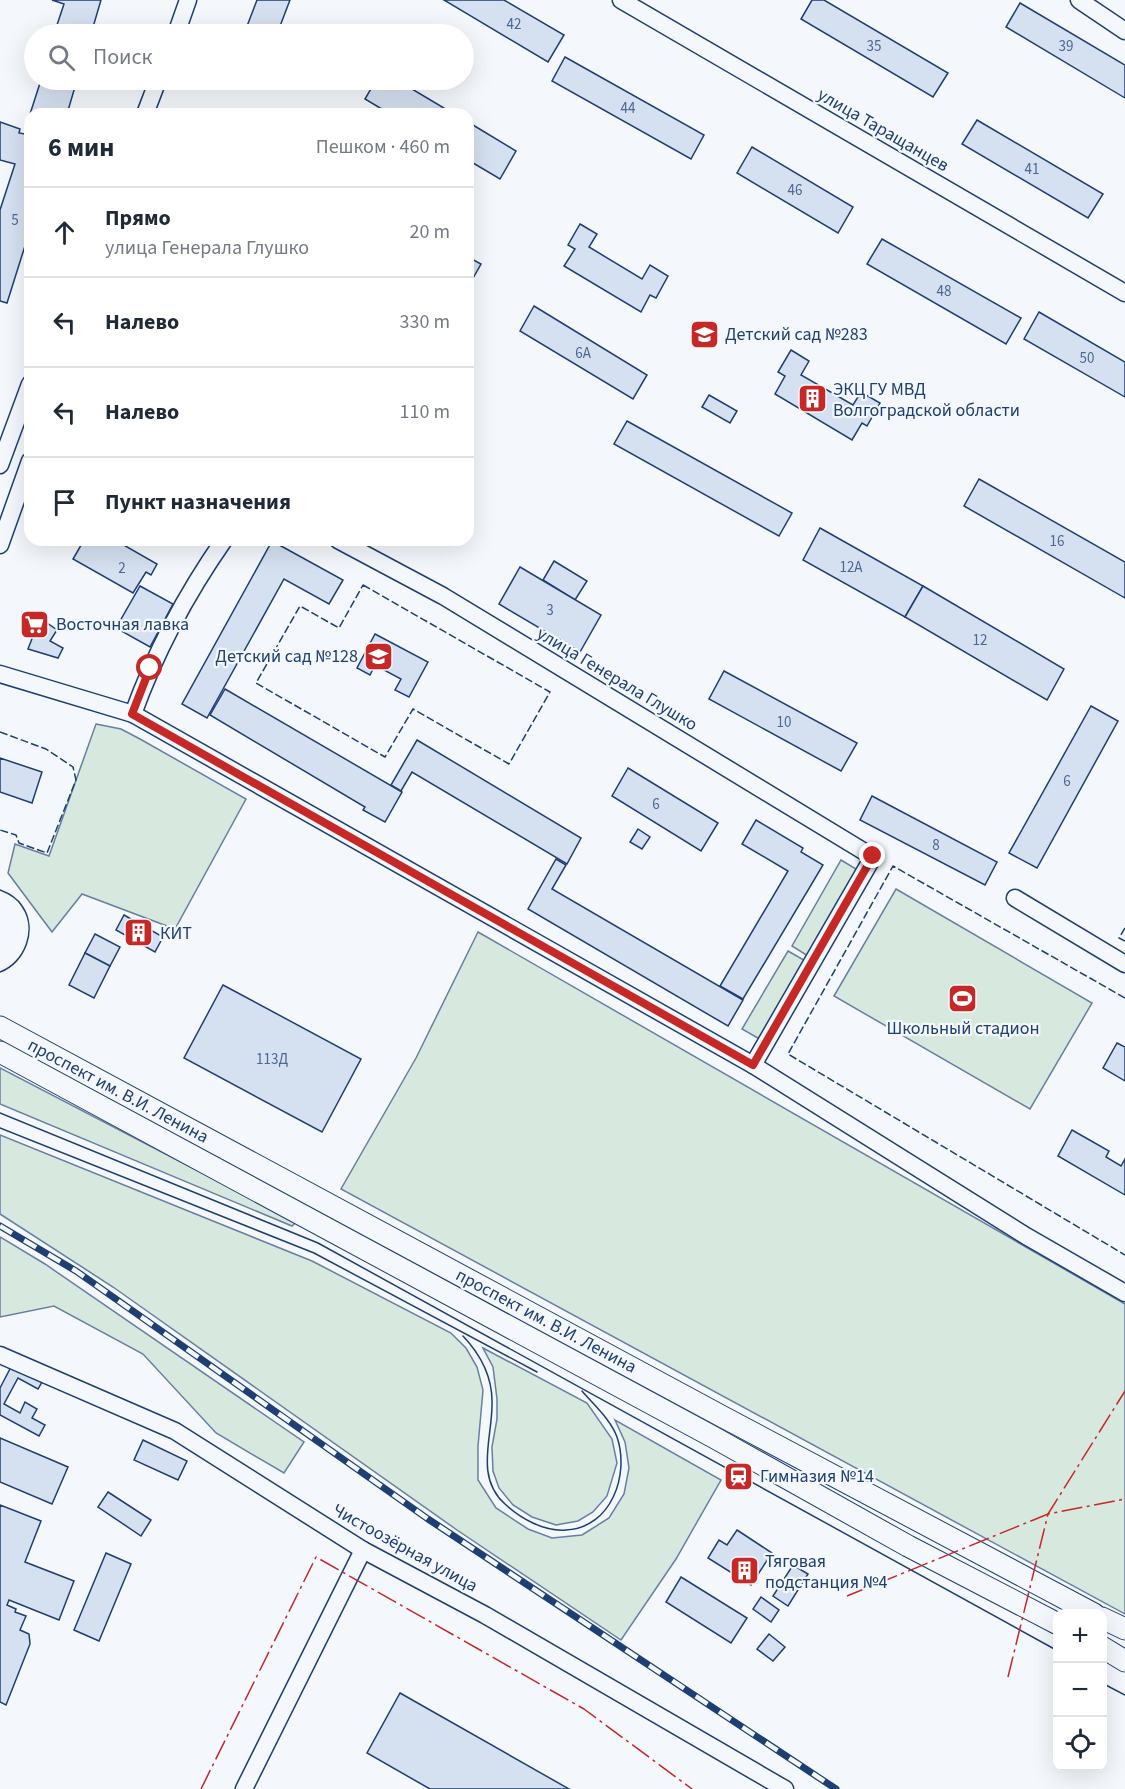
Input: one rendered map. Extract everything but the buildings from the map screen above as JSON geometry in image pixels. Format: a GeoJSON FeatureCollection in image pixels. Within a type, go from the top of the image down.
{"type":"FeatureCollection","features":[{"type":"Feature","properties":{"kind":"main road","name":"проспект им. В.И. Ленина"},"geometry":{"type":"LineString","coordinates":[[0,1027],[1085,1609]]}},
{"type":"Feature","properties":{"kind":"main road","name":"проспект им. В.И. Ленина"},"geometry":{"type":"LineString","coordinates":[[0,1052],[715,1438],[908,1546],[1053,1621]]}},
{"type":"Feature","properties":{"kind":"main road"},"geometry":{"type":"LineString","coordinates":[[1107,1620],[1125,1629]]}},
{"type":"Feature","properties":{"kind":"main road"},"geometry":{"type":"LineString","coordinates":[[1107,1650],[1125,1661]]}},
{"type":"Feature","properties":{"kind":"street"},"geometry":{"type":"LineString","coordinates":[[180,24],[188,0]]}},
{"type":"Feature","properties":{"kind":"street","name":"улица Таращанцев"},"geometry":{"type":"LineString","coordinates":[[621,0],[1125,293]]}},
{"type":"Feature","properties":{"kind":"street"},"geometry":{"type":"LineString","coordinates":[[1079,0],[1125,31]]}},
{"type":"Feature","properties":{"kind":"street"},"geometry":{"type":"LineString","coordinates":[[147,108],[154,90]]}},
{"type":"Feature","properties":{"kind":"street"},"geometry":{"type":"LineString","coordinates":[[0,465],[24,400]]}},
{"type":"Feature","properties":{"kind":"street"},"geometry":{"type":"LineString","coordinates":[[0,545],[24,478]]}},
{"type":"Feature","properties":{"kind":"street"},"geometry":{"type":"LineString","coordinates":[[132,714],[150,668],[220,546]]}},
{"type":"Feature","properties":{"kind":"street","name":"улица Генерала Глушко"},"geometry":{"type":"LineString","coordinates":[[349,546],[443,596],[873,856],[753,1065]]}},
{"type":"Feature","properties":{"kind":"street"},"geometry":{"type":"LineString","coordinates":[[0,674],[132,714],[753,1065],[1026,1236],[1125,1293]]}},
{"type":"Feature","properties":{"kind":"street"},"geometry":{"type":"LineString","coordinates":[[1016,898],[1125,964]]}},
{"type":"Feature","properties":{"kind":"street","name":"Чистоозёрная улица"},"geometry":{"type":"LineString","coordinates":[[0,1355],[175,1431],[363,1550],[485,1615],[785,1789]]}},
{"type":"Feature","properties":{"kind":"street"},"geometry":{"type":"LineString","coordinates":[[244,1789],[363,1550]]}},
{"type":"Feature","properties":{"kind":"shaded area"},"geometry":{"type":"Polygon","coordinates":[[[96,724],[121,729],[246,799],[175,929],[82,894],[52,932],[8,873],[15,844],[49,856],[96,724]]]}},
{"type":"Feature","properties":{"kind":"shaded area"},"geometry":{"type":"Polygon","coordinates":[[[841,860],[861,872],[811,958],[792,946],[841,860]]]}},
{"type":"Feature","properties":{"kind":"shaded area","name":"Школьный стадион"},"geometry":{"type":"Polygon","coordinates":[[[896,889],[1092,1003],[1030,1109],[834,996],[896,889]]]}},
{"type":"Feature","properties":{"kind":"shaded area"},"geometry":{"type":"Polygon","coordinates":[[[478,932],[1125,1304],[1125,1614],[341,1189],[416,1058],[478,932]]]}},
{"type":"Feature","properties":{"kind":"shaded area"},"geometry":{"type":"Polygon","coordinates":[[[788,951],[809,963],[763,1041],[742,1029],[788,951]]]}},
{"type":"Feature","properties":{"kind":"shaded area"},"geometry":{"type":"Polygon","coordinates":[[[0,1068],[296,1222],[292,1226],[0,1104],[0,1068]]]}},
{"type":"Feature","properties":{"kind":"shaded area"},"geometry":{"type":"Polygon","coordinates":[[[0,1135],[312,1261],[451,1333],[466,1348],[477,1367],[483,1390],[478,1446],[478,1480],[496,1508],[528,1529],[552,1538],[582,1535],[609,1518],[624,1494],[629,1468],[625,1442],[615,1420],[721,1480],[676,1559],[621,1640],[457,1530],[113,1287],[0,1214],[0,1135]]]}},
{"type":"Feature","properties":{"kind":"shaded area"},"geometry":{"type":"Polygon","coordinates":[[[0,1237],[45,1264],[304,1442],[284,1473],[216,1433],[143,1354],[54,1306],[0,1317],[0,1237]]]}},
{"type":"Feature","properties":{"kind":"shaded area"},"geometry":{"type":"Polygon","coordinates":[[[483,1348],[587,1403],[612,1439],[617,1463],[607,1496],[593,1512],[578,1521],[556,1525],[532,1517],[513,1505],[499,1488],[493,1471],[492,1447],[497,1419],[497,1399],[493,1367],[483,1348]]]}},
{"type":"Feature","properties":{"kind":"tram line"},"geometry":{"type":"LineString","coordinates":[[0,890],[20,903],[27,915],[29,925],[29,935],[22,953],[9,968],[0,972]]}},
{"type":"Feature","properties":{"kind":"tram line"},"geometry":{"type":"LineString","coordinates":[[0,1113],[318,1243],[1053,1648]]}},
{"type":"Feature","properties":{"kind":"tram line"},"geometry":{"type":"LineString","coordinates":[[0,1128],[314,1253],[537,1372]]}},
{"type":"Feature","properties":{"kind":"tram line"},"geometry":{"type":"LineString","coordinates":[[463,1336],[485,1368],[492,1395],[487,1457],[490,1482],[496,1493],[511,1509],[525,1519],[549,1529],[566,1530],[582,1527],[595,1520],[605,1510],[618,1483],[621,1467],[617,1437],[606,1419],[582,1391]]}},
{"type":"Feature","properties":{"kind":"tram line"},"geometry":{"type":"LineString","coordinates":[[1107,1686],[1125,1695]]}},
{"type":"Feature","properties":{"kind":"railway"},"geometry":{"type":"LineString","coordinates":[[0,1226],[76,1271],[428,1519],[836,1789]]}},
{"type":"Feature","properties":{"kind":"fence"},"geometry":{"type":"LineString","coordinates":[[363,585],[550,692],[509,764],[413,709],[385,757],[256,683],[300,606],[339,628],[363,585]]}},
{"type":"Feature","properties":{"kind":"fence"},"geometry":{"type":"LineString","coordinates":[[0,732],[46,749],[73,767],[76,780],[47,853],[19,843],[16,835],[0,830]]}},
{"type":"Feature","properties":{"kind":"fence"},"geometry":{"type":"LineString","coordinates":[[1125,998],[893,866],[788,1054],[1125,1255]]}},
{"type":"Feature","properties":{"kind":"fence"},"geometry":{"type":"LineString","coordinates":[[1125,928],[1119,938],[1125,941]]}},
{"type":"Feature","properties":{"kind":"power"},"geometry":{"type":"LineString","coordinates":[[1008,1677],[1048,1514],[1125,1391]]}},
{"type":"Feature","properties":{"kind":"power"},"geometry":{"type":"LineString","coordinates":[[847,1596],[1048,1514],[1125,1499]]}},
{"type":"Feature","properties":{"kind":"power"},"geometry":{"type":"LineString","coordinates":[[201,1789],[316,1557],[584,1709],[692,1789]]}},
{"type":"Feature","properties":{"kind":"place","name":"Детский сад №283"},"geometry":{"type":"Point","coordinates":[704,334]}},
{"type":"Feature","properties":{"kind":"place","name":"ЭКЦ ГУ МВД Волгоградской области"},"geometry":{"type":"Point","coordinates":[812,399]}},
{"type":"Feature","properties":{"kind":"place","name":"Восточная лавка"},"geometry":{"type":"Point","coordinates":[35,624]}},
{"type":"Feature","properties":{"kind":"place","name":"Детский сад №128"},"geometry":{"type":"Point","coordinates":[379,656]}},
{"type":"Feature","properties":{"kind":"place","name":"КИТ"},"geometry":{"type":"Point","coordinates":[139,933]}},
{"type":"Feature","properties":{"kind":"place","name":"Школьный стадион"},"geometry":{"type":"Point","coordinates":[963,999]}},
{"type":"Feature","properties":{"kind":"place","name":"Гимназия №14"},"geometry":{"type":"Point","coordinates":[739,1476]}},
{"type":"Feature","properties":{"kind":"place","name":"Тяговая подстанция №4"},"geometry":{"type":"Point","coordinates":[744,1571]}},
{"type":"Feature","properties":{"kind":"route"},"geometry":{"type":"LineString","coordinates":[[150,668],[132,714],[753,1065],[873,856]]}}]}
